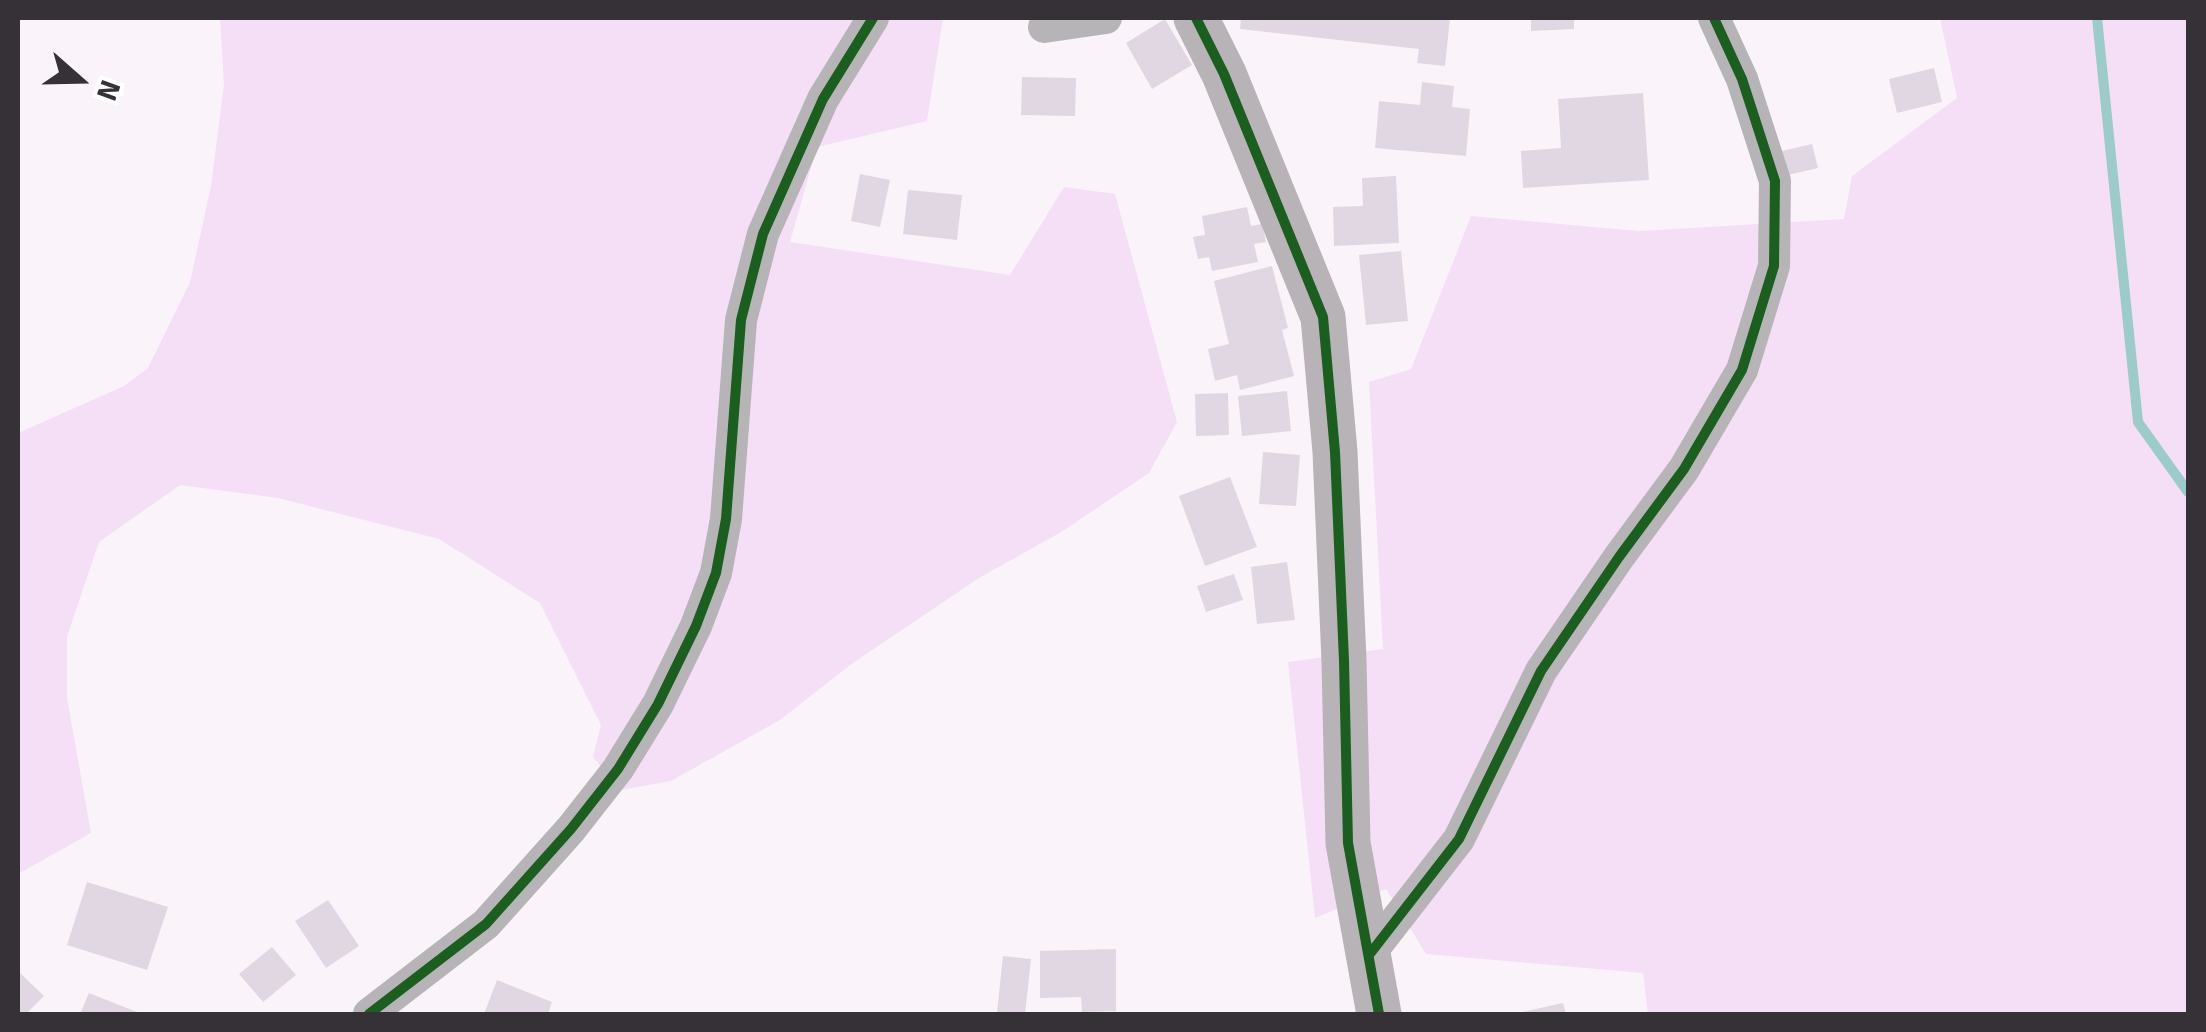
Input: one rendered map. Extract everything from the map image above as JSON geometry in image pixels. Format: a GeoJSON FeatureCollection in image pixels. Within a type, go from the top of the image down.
{"type":"FeatureCollection","features":[{"type":"Feature","properties":{"kind":"street"},"geometry":{"type":"LineString","coordinates":[[368,1014],[486,924],[572,829],[618,769],[658,704],[696,626],[716,573],[726,519],[741,320],[763,234],[824,99],[873,18]]}},
{"type":"Feature","properties":{"kind":"street"},"geometry":{"type":"LineString","coordinates":[[1044,26],[1106,18]]}},
{"type":"Feature","properties":{"kind":"street"},"geometry":{"type":"LineString","coordinates":[[1196,18],[1224,74],[1323,317],[1335,452],[1348,843],[1379,1014]]}},
{"type":"Feature","properties":{"kind":"street"},"geometry":{"type":"LineString","coordinates":[[1370,955],[1459,839],[1541,672],[1684,470],[1742,370],[1774,266],[1775,180],[1742,79],[1714,18]]}},
{"type":"Feature","properties":{"kind":"shaded area"},"geometry":{"type":"Polygon","coordinates":[[[220,18],[943,18],[927,121],[817,147],[790,242],[1010,275],[1064,187],[1115,194],[1177,422],[1149,473],[1063,531],[979,578],[853,663],[780,720],[671,781],[621,790],[593,757],[601,725],[540,603],[439,539],[278,498],[180,485],[99,542],[67,637],[67,698],[91,833],[18,874],[18,433],[124,386],[148,368],[190,282],[211,186],[224,84],[220,18]]]}},
{"type":"Feature","properties":{"kind":"shaded area"},"geometry":{"type":"Polygon","coordinates":[[[1940,18],[2188,18],[2188,1014],[1648,1014],[1643,973],[1426,954],[1386,889],[1315,918],[1288,662],[1383,649],[1369,382],[1411,369],[1471,216],[1639,231],[1844,219],[1852,176],[1957,98],[1940,18]]]}},
{"type":"Feature","properties":{"kind":"building"},"geometry":{"type":"Polygon","coordinates":[[[1241,18],[1450,18],[1445,66],[1417,63],[1419,49],[1240,29],[1241,18]]]}},
{"type":"Feature","properties":{"kind":"building"},"geometry":{"type":"Polygon","coordinates":[[[1531,18],[1574,18],[1574,29],[1531,31],[1531,18]]]}},
{"type":"Feature","properties":{"kind":"building"},"geometry":{"type":"Polygon","coordinates":[[[1165,19],[1192,65],[1152,89],[1126,43],[1165,19]]]}},
{"type":"Feature","properties":{"kind":"building"},"geometry":{"type":"Polygon","coordinates":[[[1934,68],[1942,102],[1897,113],[1889,79],[1934,68]]]}},
{"type":"Feature","properties":{"kind":"building"},"geometry":{"type":"Polygon","coordinates":[[[1022,77],[1076,78],[1075,116],[1021,115],[1022,77]]]}},
{"type":"Feature","properties":{"kind":"building"},"geometry":{"type":"Polygon","coordinates":[[[1422,82],[1454,86],[1452,107],[1470,109],[1466,156],[1375,148],[1379,101],[1420,105],[1422,82]]]}},
{"type":"Feature","properties":{"kind":"building"},"geometry":{"type":"Polygon","coordinates":[[[1643,93],[1649,180],[1523,188],[1521,151],[1561,148],[1558,99],[1643,93]]]}},
{"type":"Feature","properties":{"kind":"building"},"geometry":{"type":"Polygon","coordinates":[[[1812,144],[1818,168],[1788,175],[1782,151],[1812,144]]]}},
{"type":"Feature","properties":{"kind":"building"},"geometry":{"type":"Polygon","coordinates":[[[860,174],[890,180],[880,227],[851,221],[860,174]]]}},
{"type":"Feature","properties":{"kind":"building"},"geometry":{"type":"Polygon","coordinates":[[[1396,176],[1399,243],[1334,246],[1333,207],[1363,206],[1362,178],[1396,176]]]}},
{"type":"Feature","properties":{"kind":"building"},"geometry":{"type":"Polygon","coordinates":[[[908,190],[962,195],[957,240],[903,234],[908,190]]]}},
{"type":"Feature","properties":{"kind":"building"},"geometry":{"type":"Polygon","coordinates":[[[1247,207],[1251,226],[1262,224],[1266,242],[1254,244],[1258,262],[1212,271],[1209,257],[1198,259],[1193,237],[1205,235],[1202,216],[1247,207]]]}},
{"type":"Feature","properties":{"kind":"building"},"geometry":{"type":"Polygon","coordinates":[[[1401,251],[1408,321],[1366,325],[1359,255],[1401,251]]]}},
{"type":"Feature","properties":{"kind":"building"},"geometry":{"type":"Polygon","coordinates":[[[1272,266],[1288,328],[1282,330],[1294,376],[1240,390],[1237,375],[1215,381],[1208,349],[1229,344],[1214,281],[1272,266]]]}},
{"type":"Feature","properties":{"kind":"building"},"geometry":{"type":"Polygon","coordinates":[[[1287,391],[1291,431],[1242,436],[1238,396],[1287,391]]]}},
{"type":"Feature","properties":{"kind":"building"},"geometry":{"type":"Polygon","coordinates":[[[1228,393],[1229,435],[1196,436],[1195,394],[1228,393]]]}},
{"type":"Feature","properties":{"kind":"building"},"geometry":{"type":"Polygon","coordinates":[[[1263,452],[1300,455],[1296,506],[1259,504],[1263,452]]]}},
{"type":"Feature","properties":{"kind":"building"},"geometry":{"type":"Polygon","coordinates":[[[1230,477],[1257,547],[1205,566],[1179,496],[1230,477]]]}},
{"type":"Feature","properties":{"kind":"building"},"geometry":{"type":"Polygon","coordinates":[[[1287,562],[1295,620],[1257,624],[1251,567],[1287,562]]]}},
{"type":"Feature","properties":{"kind":"building"},"geometry":{"type":"Polygon","coordinates":[[[1234,574],[1243,600],[1206,612],[1197,586],[1234,574]]]}},
{"type":"Feature","properties":{"kind":"building"},"geometry":{"type":"Polygon","coordinates":[[[87,882],[168,907],[147,970],[67,945],[87,882]]]}},
{"type":"Feature","properties":{"kind":"building"},"geometry":{"type":"Polygon","coordinates":[[[328,900],[359,946],[326,968],[295,921],[328,900]]]}},
{"type":"Feature","properties":{"kind":"building"},"geometry":{"type":"Polygon","coordinates":[[[272,947],[296,975],[263,1002],[239,974],[272,947]]]}},
{"type":"Feature","properties":{"kind":"building"},"geometry":{"type":"Polygon","coordinates":[[[1116,949],[1116,1011],[1082,1012],[1081,997],[1040,998],[1040,951],[1116,949]]]}},
{"type":"Feature","properties":{"kind":"building"},"geometry":{"type":"Polygon","coordinates":[[[1003,956],[1031,959],[1025,1014],[997,1012],[1003,956]]]}},
{"type":"Feature","properties":{"kind":"building"},"geometry":{"type":"Polygon","coordinates":[[[18,971],[44,996],[26,1014],[18,1014],[18,971]]]}},
{"type":"Feature","properties":{"kind":"building"},"geometry":{"type":"Polygon","coordinates":[[[497,980],[552,1002],[548,1014],[484,1014],[497,980]]]}},
{"type":"Feature","properties":{"kind":"building"},"geometry":{"type":"Polygon","coordinates":[[[89,993],[142,1014],[80,1014],[89,993]]]}},
{"type":"Feature","properties":{"kind":"building"},"geometry":{"type":"Polygon","coordinates":[[[1563,1003],[1566,1014],[1518,1014],[1518,1013],[1563,1003]]]}},
{"type":"Feature","properties":{"kind":"waterway"},"geometry":{"type":"LineString","coordinates":[[2097,18],[2138,422],[2188,492]]}},
{"type":"Feature","properties":{"kind":"cycle path"},"geometry":{"type":"LineString","coordinates":[[369,1014],[486,924],[571,829],[618,769],[658,704],[696,626],[716,573],[726,519],[741,320],[763,234],[823,99],[873,18]]}},
{"type":"Feature","properties":{"kind":"cycle path"},"geometry":{"type":"LineString","coordinates":[[1196,18],[1224,74],[1323,317],[1335,452],[1348,843],[1379,1014]]}},
{"type":"Feature","properties":{"kind":"cycle path"},"geometry":{"type":"LineString","coordinates":[[1369,955],[1459,839],[1541,671],[1684,469],[1742,370],[1774,266],[1775,181],[1742,79],[1714,18]]}}]}
